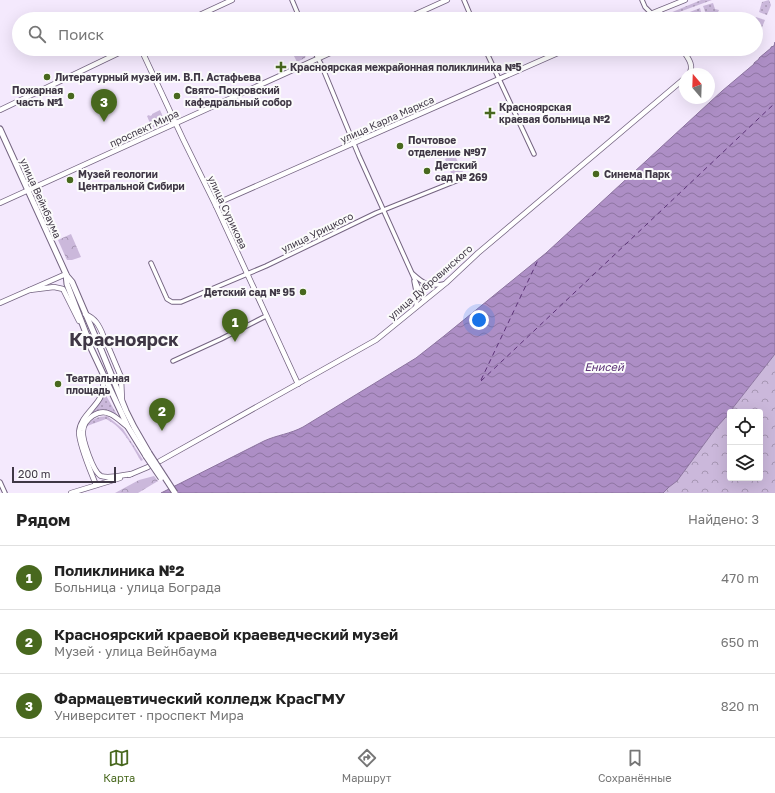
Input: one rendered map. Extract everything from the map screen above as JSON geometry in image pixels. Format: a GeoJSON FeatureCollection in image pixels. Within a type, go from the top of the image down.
{"type":"FeatureCollection","features":[{"type":"Feature","properties":{"kind":"highway","name":"улица Вейнбаума"},"geometry":{"type":"LineString","coordinates":[[0,129],[66,274],[72,282],[122,400],[148,454]]}},
{"type":"Feature","properties":{"kind":"highway","name":"улица Вейнбаума"},"geometry":{"type":"LineString","coordinates":[[66,274],[67,284],[103,376],[128,427],[148,454]]}},
{"type":"Feature","properties":{"kind":"highway"},"geometry":{"type":"LineString","coordinates":[[148,454],[172,493]]}},
{"type":"Feature","properties":{"kind":"highway"},"geometry":{"type":"LineString","coordinates":[[148,454],[175,493]]}},
{"type":"Feature","properties":{"kind":"main road"},"geometry":{"type":"LineString","coordinates":[[206,12],[232,0]]}},
{"type":"Feature","properties":{"kind":"main road"},"geometry":{"type":"LineString","coordinates":[[420,12],[447,0]]}},
{"type":"Feature","properties":{"kind":"main road"},"geometry":{"type":"LineString","coordinates":[[655,12],[685,0]]}},
{"type":"Feature","properties":{"kind":"main road"},"geometry":{"type":"LineString","coordinates":[[0,110],[113,56]]}},
{"type":"Feature","properties":{"kind":"main road","name":"улица Сурикова"},"geometry":{"type":"LineString","coordinates":[[144,56],[216,206],[298,384]]}},
{"type":"Feature","properties":{"kind":"main road","name":"проспект Мира"},"geometry":{"type":"LineString","coordinates":[[0,204],[324,56]]}},
{"type":"Feature","properties":{"kind":"main road","name":"улица Карла Маркса"},"geometry":{"type":"LineString","coordinates":[[216,206],[220,202],[551,56]]}},
{"type":"Feature","properties":{"kind":"main road"},"geometry":{"type":"LineString","coordinates":[[687,56],[691,62],[691,68]]}},
{"type":"Feature","properties":{"kind":"main road","name":"улица Дубровинского"},"geometry":{"type":"LineString","coordinates":[[160,461],[370,343],[391,328],[444,284],[478,252],[679,83]]}},
{"type":"Feature","properties":{"kind":"main road"},"geometry":{"type":"LineString","coordinates":[[0,304],[66,274]]}},
{"type":"Feature","properties":{"kind":"main road"},"geometry":{"type":"LineString","coordinates":[[30,290],[54,287],[63,289],[84,330]]}},
{"type":"Feature","properties":{"kind":"main road"},"geometry":{"type":"LineString","coordinates":[[85,314],[90,316],[99,325],[121,377],[122,400]]}},
{"type":"Feature","properties":{"kind":"main road"},"geometry":{"type":"LineString","coordinates":[[96,485],[79,433],[82,422],[100,398],[103,390],[103,376]]}},
{"type":"Feature","properties":{"kind":"main road"},"geometry":{"type":"LineString","coordinates":[[128,427],[110,414],[100,413],[90,417],[86,422],[83,432],[97,474],[102,477],[109,477],[131,474]]}},
{"type":"Feature","properties":{"kind":"main road"},"geometry":{"type":"LineString","coordinates":[[70,493],[148,468]]}},
{"type":"Feature","properties":{"kind":"street"},"geometry":{"type":"LineString","coordinates":[[292,0],[297,12]]}},
{"type":"Feature","properties":{"kind":"street"},"geometry":{"type":"LineString","coordinates":[[464,0],[469,12]]}},
{"type":"Feature","properties":{"kind":"street"},"geometry":{"type":"LineString","coordinates":[[642,0],[645,7],[650,12]]}},
{"type":"Feature","properties":{"kind":"street"},"geometry":{"type":"LineString","coordinates":[[316,56],[424,300]]}},
{"type":"Feature","properties":{"kind":"street"},"geometry":{"type":"LineString","coordinates":[[489,56],[534,154]]}},
{"type":"Feature","properties":{"kind":"street","name":"улица Урицкого"},"geometry":{"type":"LineString","coordinates":[[151,263],[167,299],[172,302],[181,302],[247,274],[384,210],[461,179]]}},
{"type":"Feature","properties":{"kind":"street"},"geometry":{"type":"LineString","coordinates":[[412,272],[423,282],[428,284],[444,284]]}},
{"type":"Feature","properties":{"kind":"street"},"geometry":{"type":"LineString","coordinates":[[412,272],[417,296],[416,307]]}},
{"type":"Feature","properties":{"kind":"street"},"geometry":{"type":"LineString","coordinates":[[173,361],[266,316]]}},
{"type":"Feature","properties":{"kind":"street"},"geometry":{"type":"LineString","coordinates":[[0,482],[5,493]]}},
{"type":"Feature","properties":{"kind":"green space"},"geometry":{"type":"Polygon","coordinates":[[[701,0],[712,0],[679,12],[672,12],[701,0]]]}},
{"type":"Feature","properties":{"kind":"green space"},"geometry":{"type":"Polygon","coordinates":[[[769,0],[771,5],[767,15],[763,12],[759,12],[762,2],[769,0]]]}},
{"type":"Feature","properties":{"kind":"green space"},"geometry":{"type":"Polygon","coordinates":[[[713,3],[715,9],[719,10],[718,12],[705,12],[703,6],[713,3]]]}},
{"type":"Feature","properties":{"kind":"green space"},"geometry":{"type":"Polygon","coordinates":[[[700,8],[701,12],[690,12],[700,8]]]}},
{"type":"Feature","properties":{"kind":"green space"},"geometry":{"type":"Polygon","coordinates":[[[294,56],[306,56],[305,58],[297,62],[294,56]]]}},
{"type":"Feature","properties":{"kind":"green space"},"geometry":{"type":"Polygon","coordinates":[[[160,110],[165,122],[152,128],[147,116],[150,116],[160,110]]]}},
{"type":"Feature","properties":{"kind":"green space"},"geometry":{"type":"Polygon","coordinates":[[[454,154],[463,172],[453,177],[445,159],[454,154]]]}},
{"type":"Feature","properties":{"kind":"green space"},"geometry":{"type":"Polygon","coordinates":[[[71,234],[81,257],[67,260],[58,240],[71,234]]]}},
{"type":"Feature","properties":{"kind":"green space"},"geometry":{"type":"Polygon","coordinates":[[[775,354],[775,493],[663,493],[677,481],[727,415],[727,481],[763,481],[763,409],[732,409],[775,354]]]}},
{"type":"Feature","properties":{"kind":"green space"},"geometry":{"type":"Polygon","coordinates":[[[104,392],[119,418],[113,414],[92,414],[103,398],[104,392]]]}},
{"type":"Feature","properties":{"kind":"green space"},"geometry":{"type":"Polygon","coordinates":[[[107,416],[123,429],[143,460],[141,461],[126,437],[112,422],[106,419],[87,426],[96,418],[107,416]]]}},
{"type":"Feature","properties":{"kind":"green space"},"geometry":{"type":"Polygon","coordinates":[[[154,476],[158,481],[138,493],[115,493],[139,480],[154,476]]]}},
{"type":"Feature","properties":{"kind":"water","name":"Енисей"},"geometry":{"type":"Polygon","coordinates":[[[775,42],[775,354],[732,409],[727,409],[727,415],[677,481],[663,493],[161,493],[264,441],[303,427],[416,358],[546,253],[708,104],[715,104],[715,97],[763,56],[771,47],[774,46],[775,42]]]}},
{"type":"Feature","properties":{"kind":"ferry route"},"geometry":{"type":"LineString","coordinates":[[481,381],[775,103]]}},
{"type":"Feature","properties":{"kind":"ferry route"},"geometry":{"type":"LineString","coordinates":[[481,380],[539,258]]}},
{"type":"Feature","properties":{"kind":"place","name":"Красноярская межрайонная поликлиника №5"},"geometry":{"type":"Point","coordinates":[281,67]}},
{"type":"Feature","properties":{"kind":"place","name":"Литературный музей им. В.П. Астафьева"},"geometry":{"type":"Point","coordinates":[47,77]}},
{"type":"Feature","properties":{"kind":"place","name":"Пожарная часть №1"},"geometry":{"type":"Point","coordinates":[71,96]}},
{"type":"Feature","properties":{"kind":"place","name":"Свято-Покровский кафедральный собор"},"geometry":{"type":"Point","coordinates":[177,96]}},
{"type":"Feature","properties":{"kind":"place","name":"Красноярская краевая больница №2"},"geometry":{"type":"Point","coordinates":[490,113]}},
{"type":"Feature","properties":{"kind":"place","name":"Фармацевтический колледж КрасГМУ"},"geometry":{"type":"Point","coordinates":[104,122]}},
{"type":"Feature","properties":{"kind":"place","name":"Почтовое отделение №97"},"geometry":{"type":"Point","coordinates":[400,146]}},
{"type":"Feature","properties":{"kind":"place","name":"Детский сад № 269"},"geometry":{"type":"Point","coordinates":[427,171]}},
{"type":"Feature","properties":{"kind":"place","name":"Синема Парк"},"geometry":{"type":"Point","coordinates":[596,174]}},
{"type":"Feature","properties":{"kind":"place","name":"Музей геологии Центральной Сибири"},"geometry":{"type":"Point","coordinates":[70,180]}},
{"type":"Feature","properties":{"kind":"place","name":"Детский сад № 95"},"geometry":{"type":"Point","coordinates":[303,292]}},
{"type":"Feature","properties":{"kind":"place","name":"Поликлиника №2"},"geometry":{"type":"Point","coordinates":[235,342]}},
{"type":"Feature","properties":{"kind":"place","name":"Театральная площадь"},"geometry":{"type":"Point","coordinates":[58,384]}},
{"type":"Feature","properties":{"kind":"place","name":"Красноярский краевой краеведческий музей"},"geometry":{"type":"Point","coordinates":[162,431]}},
{"type":"Feature","properties":{"kind":"district","name":"Красноярск"},"geometry":{"type":"Point","coordinates":[124,340]}}]}
